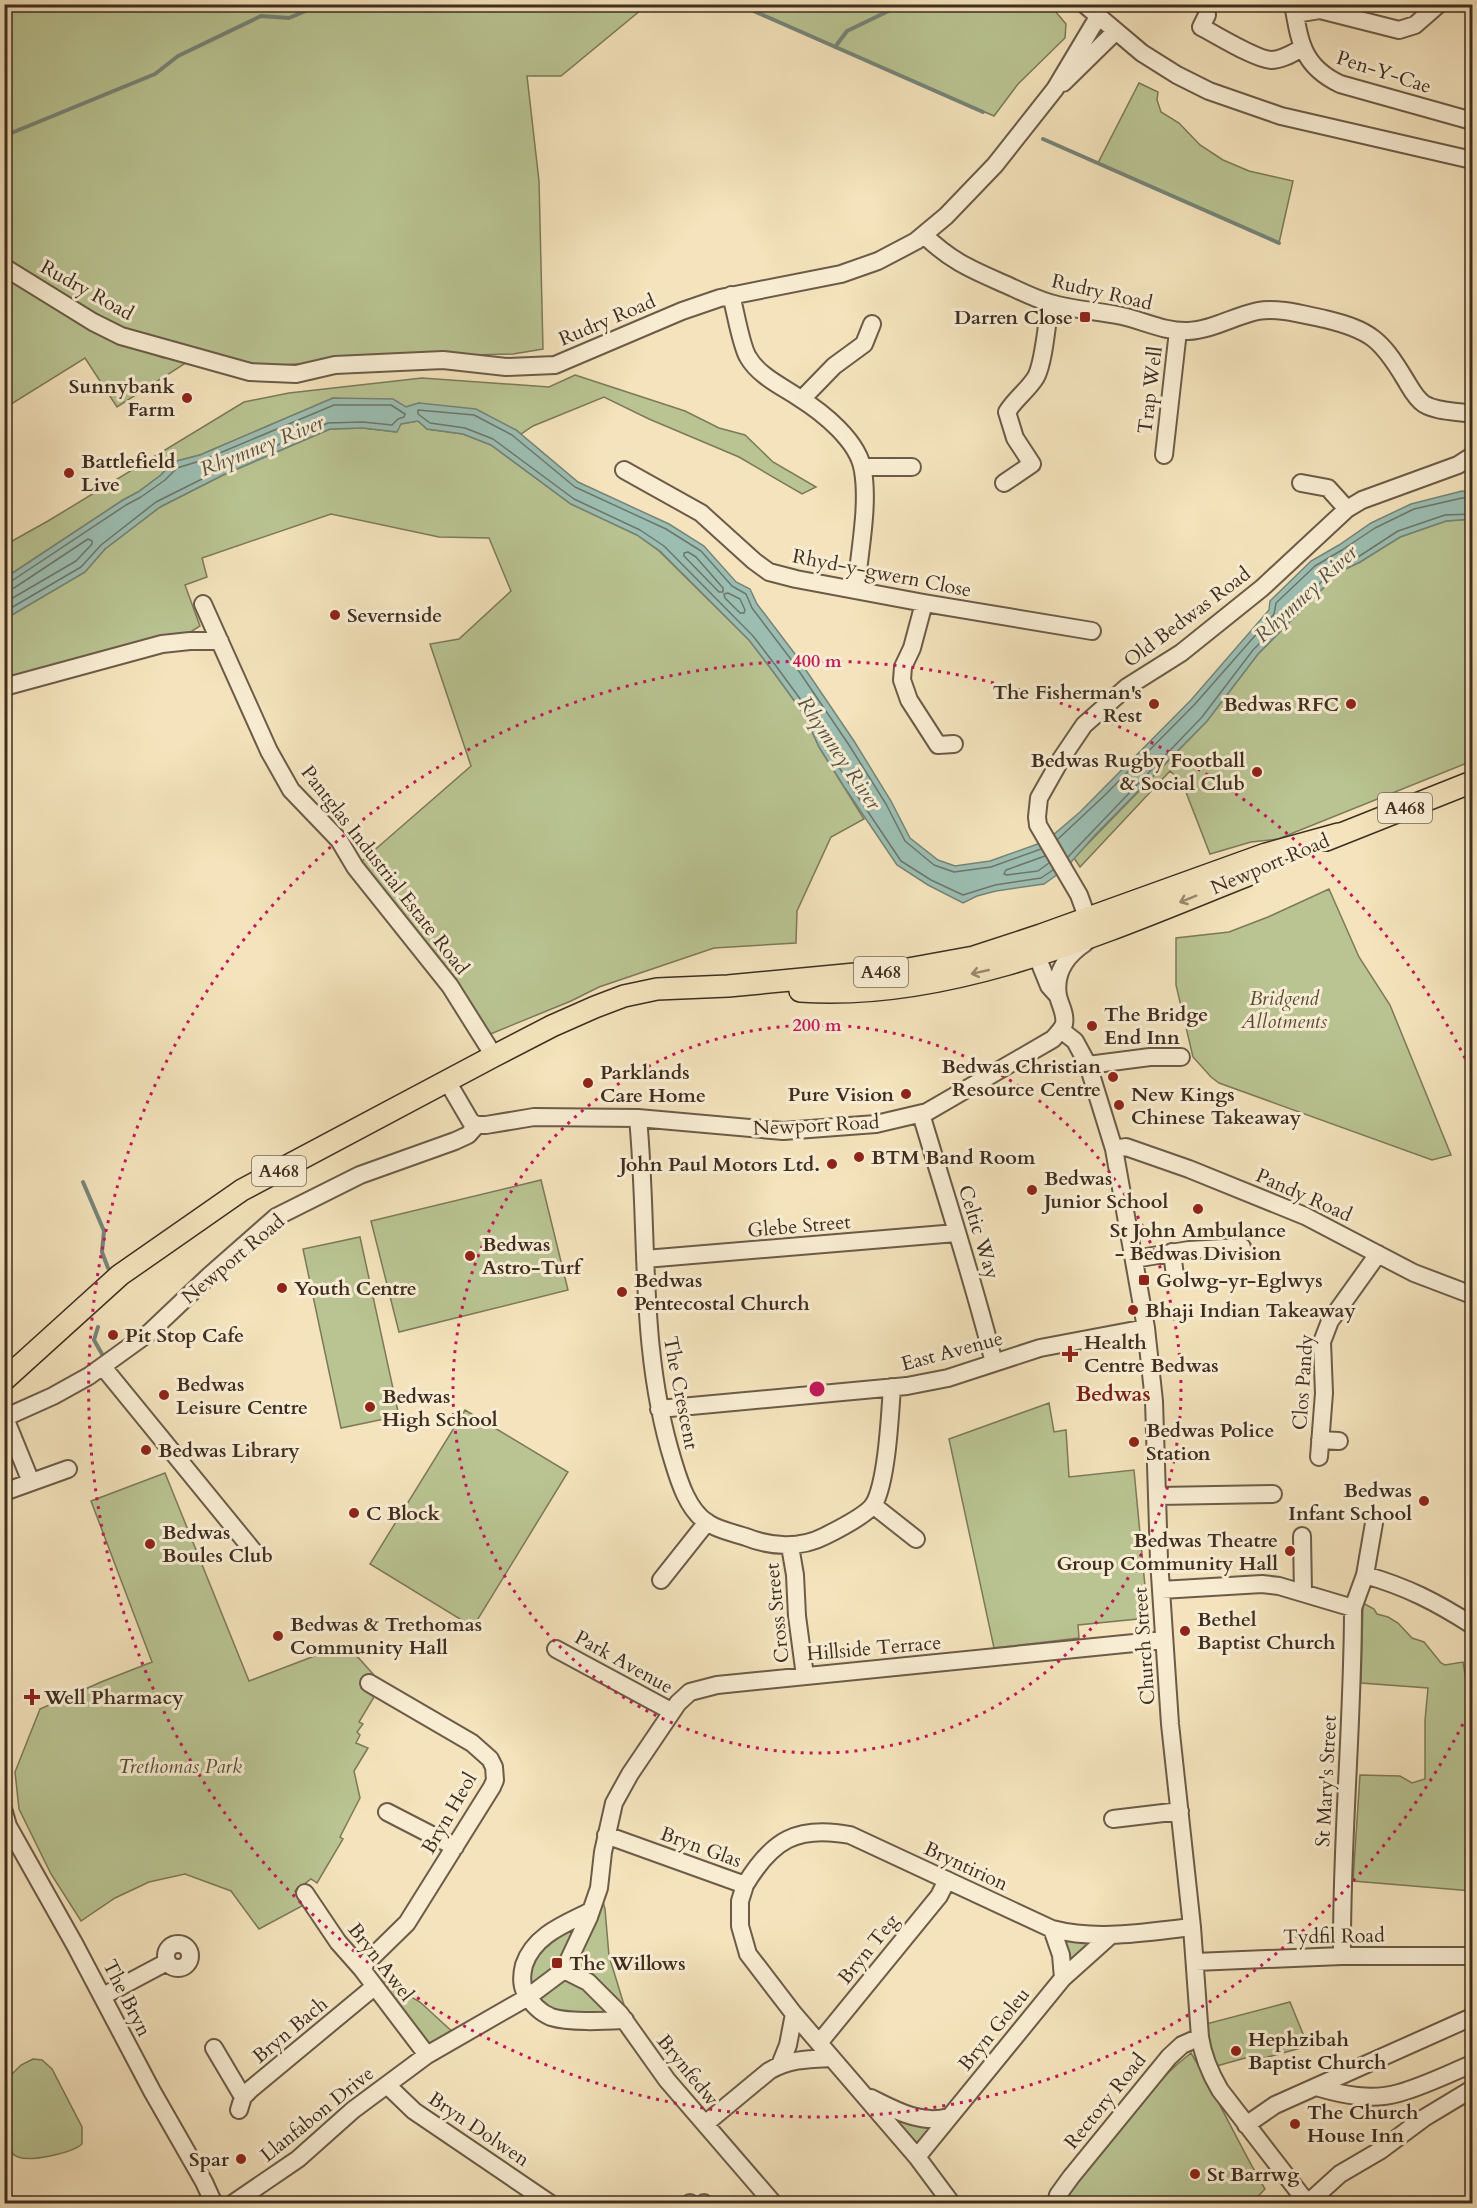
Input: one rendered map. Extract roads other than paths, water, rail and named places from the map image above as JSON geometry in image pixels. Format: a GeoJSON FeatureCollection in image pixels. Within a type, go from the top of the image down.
{"type":"FeatureCollection","features":[{"type":"Feature","properties":{"kind":"main road","name":"Newport Road"},"geometry":{"type":"LineString","coordinates":[[4,1380],[120,1275],[242,1190],[552,1026],[624,996],[657,989],[728,986],[939,965],[1039,945],[1271,867],[1338,834],[1473,782]]}},
{"type":"Feature","properties":{"kind":"main road","name":"Newport Road"},"geometry":{"type":"LineString","coordinates":[[728,986],[809,992],[876,989],[961,976],[1015,962],[1039,945]]}},
{"type":"Feature","properties":{"kind":"street"},"geometry":{"type":"LineString","coordinates":[[1084,4],[1142,53],[1177,75],[1209,91],[1244,105],[1300,120],[1473,160]]}},
{"type":"Feature","properties":{"kind":"street"},"geometry":{"type":"LineString","coordinates":[[1294,9],[1320,10],[1399,30],[1415,25],[1439,4]]}},
{"type":"Feature","properties":{"kind":"street","name":"Pen-Y-Cae"},"geometry":{"type":"LineString","coordinates":[[1294,9],[1302,48],[1323,76],[1340,84],[1473,121]]}},
{"type":"Feature","properties":{"kind":"street"},"geometry":{"type":"LineString","coordinates":[[1207,15],[1201,27],[1260,57],[1272,60],[1285,57],[1302,48]]}},
{"type":"Feature","properties":{"kind":"street"},"geometry":{"type":"LineString","coordinates":[[924,235],[977,185],[1055,89],[1098,17]]}},
{"type":"Feature","properties":{"kind":"street"},"geometry":{"type":"LineString","coordinates":[[1055,89],[1081,67],[1115,32]]}},
{"type":"Feature","properties":{"kind":"street","name":"Rudry Road"},"geometry":{"type":"LineString","coordinates":[[4,267],[93,322],[121,336],[250,372],[296,375],[335,365],[443,360],[506,367],[555,365],[682,311],[732,295],[841,274],[878,261],[924,235],[958,263],[1050,303],[1123,316],[1178,331]]}},
{"type":"Feature","properties":{"kind":"street"},"geometry":{"type":"LineString","coordinates":[[732,295],[748,357],[766,377],[802,399],[839,429],[857,453],[862,467],[864,506],[856,590]]}},
{"type":"Feature","properties":{"kind":"street"},"geometry":{"type":"LineString","coordinates":[[1004,483],[1032,464],[1015,438],[1006,412],[1015,399],[1029,387],[1038,373],[1050,303]]}},
{"type":"Feature","properties":{"kind":"street"},"geometry":{"type":"LineString","coordinates":[[1178,331],[1207,328],[1260,310],[1330,321],[1366,332],[1381,344],[1392,356],[1412,391],[1422,402],[1433,408],[1473,414]]}},
{"type":"Feature","properties":{"kind":"street"},"geometry":{"type":"LineString","coordinates":[[802,399],[834,366],[864,344],[872,324]]}},
{"type":"Feature","properties":{"kind":"street","name":"Trap Well"},"geometry":{"type":"LineString","coordinates":[[1164,454],[1178,331]]}},
{"type":"Feature","properties":{"kind":"street","name":"Old Bedwas Road"},"geometry":{"type":"LineString","coordinates":[[1093,926],[1065,869],[1046,841],[1038,825],[1037,816],[1039,798],[1084,725],[1127,687],[1181,652],[1262,588],[1347,509],[1362,500],[1458,465],[1473,456]]}},
{"type":"Feature","properties":{"kind":"street"},"geometry":{"type":"LineString","coordinates":[[862,467],[903,473]]}},
{"type":"Feature","properties":{"kind":"street","name":"Rhyd-y-gwern Close"},"geometry":{"type":"LineString","coordinates":[[624,470],[701,513],[769,572],[924,603],[1092,631]]}},
{"type":"Feature","properties":{"kind":"street"},"geometry":{"type":"LineString","coordinates":[[1301,483],[1328,488],[1347,509]]}},
{"type":"Feature","properties":{"kind":"street"},"geometry":{"type":"LineString","coordinates":[[924,603],[912,648],[903,667],[902,680],[909,700],[942,750]]}},
{"type":"Feature","properties":{"kind":"street","name":"Pantglas Industrial Estate Road"},"geometry":{"type":"LineString","coordinates":[[203,604],[269,751],[291,790],[339,840],[355,867],[450,986],[494,1056]]}},
{"type":"Feature","properties":{"kind":"street"},"geometry":{"type":"LineString","coordinates":[[4,687],[162,644],[190,641],[220,642]]}},
{"type":"Feature","properties":{"kind":"street"},"geometry":{"type":"LineString","coordinates":[[1055,988],[1069,955],[1093,926]]}},
{"type":"Feature","properties":{"kind":"street"},"geometry":{"type":"LineString","coordinates":[[1039,945],[1064,1017],[1061,1030]]}},
{"type":"Feature","properties":{"kind":"street"},"geometry":{"type":"LineString","coordinates":[[1015,962],[1055,988]]}},
{"type":"Feature","properties":{"kind":"street","name":"Church Street"},"geometry":{"type":"LineString","coordinates":[[1061,1030],[1076,1041],[1088,1065],[1114,1149],[1146,1329],[1154,1401],[1161,1590],[1170,1724],[1203,2053],[1211,2076],[1305,2200]]}},
{"type":"Feature","properties":{"kind":"street","name":"Newport Road"},"geometry":{"type":"LineString","coordinates":[[5,1418],[53,1396],[103,1366],[150,1332],[276,1217],[360,1175],[468,1135],[477,1125],[534,1116],[638,1118],[783,1131],[876,1124],[921,1114],[1047,1043],[1061,1030]]}},
{"type":"Feature","properties":{"kind":"street"},"geometry":{"type":"LineString","coordinates":[[1088,1065],[1149,1057],[1181,1057]]}},
{"type":"Feature","properties":{"kind":"street"},"geometry":{"type":"LineString","coordinates":[[447,1081],[471,1122],[477,1125]]}},
{"type":"Feature","properties":{"kind":"street","name":"Celtic Way"},"geometry":{"type":"LineString","coordinates":[[921,1114],[956,1233],[975,1288],[994,1363]]}},
{"type":"Feature","properties":{"kind":"street","name":"The Crescent"},"geometry":{"type":"LineString","coordinates":[[638,1118],[647,1323],[659,1409],[681,1487],[692,1505],[707,1522],[753,1540],[790,1546],[814,1542],[846,1525],[873,1505]]}},
{"type":"Feature","properties":{"kind":"street","name":"Pandy Road"},"geometry":{"type":"LineString","coordinates":[[1114,1149],[1126,1147],[1135,1150],[1189,1169],[1305,1216],[1414,1273],[1473,1295]]}},
{"type":"Feature","properties":{"kind":"street","name":"Glebe Street"},"geometry":{"type":"LineString","coordinates":[[645,1259],[956,1233]]}},
{"type":"Feature","properties":{"kind":"street"},"geometry":{"type":"LineString","coordinates":[[1134,1259],[1172,1252],[1242,1247]]}},
{"type":"Feature","properties":{"kind":"street"},"geometry":{"type":"LineString","coordinates":[[1172,1252],[1175,1276]]}},
{"type":"Feature","properties":{"kind":"street","name":"Clos Pandy"},"geometry":{"type":"LineString","coordinates":[[1339,1441],[1320,1448],[1324,1393],[1322,1342],[1330,1321],[1378,1254]]}},
{"type":"Feature","properties":{"kind":"street","name":"East Avenue"},"geometry":{"type":"LineString","coordinates":[[659,1409],[892,1387],[948,1378],[1072,1340],[1146,1329]]}},
{"type":"Feature","properties":{"kind":"street"},"geometry":{"type":"LineString","coordinates":[[103,1366],[255,1553]]}},
{"type":"Feature","properties":{"kind":"street"},"geometry":{"type":"LineString","coordinates":[[892,1387],[881,1480],[873,1505],[916,1539]]}},
{"type":"Feature","properties":{"kind":"street"},"geometry":{"type":"LineString","coordinates":[[5,1418],[31,1482]]}},
{"type":"Feature","properties":{"kind":"street"},"geometry":{"type":"LineString","coordinates":[[4,1492],[68,1469]]}},
{"type":"Feature","properties":{"kind":"street"},"geometry":{"type":"LineString","coordinates":[[1158,1496],[1273,1494]]}},
{"type":"Feature","properties":{"kind":"street"},"geometry":{"type":"LineString","coordinates":[[661,1580],[707,1522]]}},
{"type":"Feature","properties":{"kind":"street","name":"St Mary's Street"},"geometry":{"type":"LineString","coordinates":[[1342,1956],[1341,1883],[1353,1608],[1365,1575],[1374,1523]]}},
{"type":"Feature","properties":{"kind":"street"},"geometry":{"type":"LineString","coordinates":[[1302,1536],[1303,1593]]}},
{"type":"Feature","properties":{"kind":"street","name":"Cross Street"},"geometry":{"type":"LineString","coordinates":[[790,1546],[805,1676]]}},
{"type":"Feature","properties":{"kind":"street"},"geometry":{"type":"LineString","coordinates":[[1365,1575],[1398,1584],[1473,1624]]}},
{"type":"Feature","properties":{"kind":"street"},"geometry":{"type":"LineString","coordinates":[[1161,1590],[1262,1584],[1279,1586],[1353,1608]]}},
{"type":"Feature","properties":{"kind":"street","name":"Hillside Terrace"},"geometry":{"type":"LineString","coordinates":[[606,1835],[614,1803],[630,1774],[671,1712],[690,1692],[717,1684],[1164,1640]]}},
{"type":"Feature","properties":{"kind":"street","name":"Park Avenue"},"geometry":{"type":"LineString","coordinates":[[556,1649],[671,1712]]}},
{"type":"Feature","properties":{"kind":"street","name":"Bryn Heol"},"geometry":{"type":"LineString","coordinates":[[362,1968],[407,1923],[492,1787],[495,1774],[490,1759],[472,1743],[369,1683]]}},
{"type":"Feature","properties":{"kind":"street"},"geometry":{"type":"LineString","coordinates":[[1113,1819],[1180,1811]]}},
{"type":"Feature","properties":{"kind":"street","name":"The Bryn"},"geometry":{"type":"LineString","coordinates":[[4,1812],[8,1826],[103,1996],[214,2204]]}},
{"type":"Feature","properties":{"kind":"street"},"geometry":{"type":"LineString","coordinates":[[387,1812],[455,1847]]}},
{"type":"Feature","properties":{"kind":"street","name":"Bryntirion"},"geometry":{"type":"LineString","coordinates":[[745,1885],[759,1862],[779,1843],[802,1834],[828,1831],[850,1835],[1052,1929],[1070,1933],[1111,1935],[1192,1927]]}},
{"type":"Feature","properties":{"kind":"street"},"geometry":{"type":"LineString","coordinates":[[427,2055],[528,1997],[564,1970],[591,1911],[598,1888],[606,1835]]}},
{"type":"Feature","properties":{"kind":"street","name":"Bryn Glas"},"geometry":{"type":"LineString","coordinates":[[606,1835],[745,1885],[740,1901],[740,1926],[748,1954],[794,2014],[917,2157],[952,2204]]}},
{"type":"Feature","properties":{"kind":"street","name":"Bryn Teg"},"geometry":{"type":"LineString","coordinates":[[819,2043],[939,1896],[947,1880]]}},
{"type":"Feature","properties":{"kind":"street","name":"Bryn Awel"},"geometry":{"type":"LineString","coordinates":[[304,1893],[338,1942],[362,1968],[427,2055]]}},
{"type":"Feature","properties":{"kind":"street"},"geometry":{"type":"LineString","coordinates":[[591,1911],[551,1931],[533,1946],[522,1971],[523,1988],[540,2011],[552,2017],[571,2021],[625,2020]]}},
{"type":"Feature","properties":{"kind":"street"},"geometry":{"type":"LineString","coordinates":[[1052,1929],[1061,1955],[1063,1978]]}},
{"type":"Feature","properties":{"kind":"street","name":"Bryn Goleu"},"geometry":{"type":"LineString","coordinates":[[917,2157],[1063,1978],[1111,1935]]}},
{"type":"Feature","properties":{"kind":"street","name":"Tydfil Road"},"geometry":{"type":"LineString","coordinates":[[1195,1962],[1342,1956],[1473,1956]]}},
{"type":"Feature","properties":{"kind":"street"},"geometry":{"type":"LineString","coordinates":[[103,1996],[167,1962]]}},
{"type":"Feature","properties":{"kind":"street","name":"Brynfedw"},"geometry":{"type":"LineString","coordinates":[[564,1970],[588,1982],[625,2020],[642,2048],[774,2204]]}},
{"type":"Feature","properties":{"kind":"street","name":"Bryn Bach"},"geometry":{"type":"LineString","coordinates":[[214,2048],[241,2103],[315,2035],[374,1987]]}},
{"type":"Feature","properties":{"kind":"street"},"geometry":{"type":"LineString","coordinates":[[780,2065],[788,2045],[794,2014]]}},
{"type":"Feature","properties":{"kind":"street"},"geometry":{"type":"LineString","coordinates":[[1246,2125],[1275,2105],[1473,2017]]}},
{"type":"Feature","properties":{"kind":"street","name":"Rectory Road"},"geometry":{"type":"LineString","coordinates":[[1056,2204],[1058,2195],[1071,2177],[1169,2056],[1182,2045],[1200,2037]]}},
{"type":"Feature","properties":{"kind":"street","name":"Llanfabon Drive"},"geometry":{"type":"LineString","coordinates":[[232,2204],[298,2159],[353,2110],[427,2055]]}},
{"type":"Feature","properties":{"kind":"street"},"geometry":{"type":"LineString","coordinates":[[705,2124],[769,2071],[780,2065],[797,2060],[832,2058]]}},
{"type":"Feature","properties":{"kind":"street"},"geometry":{"type":"LineString","coordinates":[[1316,2087],[1363,2097],[1398,2094],[1473,2064]]}},
{"type":"Feature","properties":{"kind":"street","name":"Bryn Dolwen"},"geometry":{"type":"LineString","coordinates":[[387,2085],[414,2111],[551,2204]]}},
{"type":"Feature","properties":{"kind":"street"},"geometry":{"type":"LineString","coordinates":[[1305,2200],[1340,2174],[1381,2150],[1424,2118],[1473,2089]]}},
{"type":"Feature","properties":{"kind":"street","name":"Bryn Glas"},"geometry":{"type":"LineString","coordinates":[[863,2094],[917,2118],[932,2120],[949,2117]]}},
{"type":"Feature","properties":{"kind":"water","name":"Rhymney River"},"geometry":{"type":"Polygon","coordinates":[[[333,398],[393,399],[406,407],[419,403],[476,409],[516,430],[578,482],[669,524],[704,546],[736,582],[750,589],[757,604],[795,654],[854,741],[891,801],[910,838],[938,860],[955,866],[990,861],[1046,841],[1080,812],[1191,700],[1269,610],[1270,601],[1311,561],[1371,523],[1411,504],[1462,491],[1472,492],[1472,519],[1446,521],[1400,537],[1339,572],[1258,654],[1207,721],[1095,835],[1065,869],[1044,884],[996,891],[963,903],[928,885],[897,865],[819,747],[804,714],[772,670],[749,640],[660,551],[637,535],[571,504],[491,445],[463,434],[427,429],[418,421],[401,424],[397,432],[363,428],[330,429],[223,475],[160,507],[105,549],[85,572],[5,619],[5,578],[138,492],[161,475],[173,462],[200,455],[333,398]]]}},
{"type":"Feature","properties":{"kind":"waterway"},"geometry":{"type":"LineString","coordinates":[[4,136],[155,74],[178,56],[261,16],[289,18],[322,4]]}},
{"type":"Feature","properties":{"kind":"waterway"},"geometry":{"type":"LineString","coordinates":[[738,4],[983,112]]}},
{"type":"Feature","properties":{"kind":"waterway"},"geometry":{"type":"LineString","coordinates":[[835,47],[847,31],[903,4]]}},
{"type":"Feature","properties":{"kind":"waterway"},"geometry":{"type":"LineString","coordinates":[[1043,139],[1279,243]]}},
{"type":"Feature","properties":{"kind":"waterway"},"geometry":{"type":"LineString","coordinates":[[83,1182],[104,1231],[102,1252],[108,1268]]}},
{"type":"Feature","properties":{"kind":"waterway"},"geometry":{"type":"LineString","coordinates":[[98,1327],[94,1340],[102,1354]]}},
{"type":"Feature","properties":{"kind":"place","name":"Darren Close"},"geometry":{"type":"Point","coordinates":[1085,317]}},
{"type":"Feature","properties":{"kind":"place","name":"Sunnybank Farm"},"geometry":{"type":"Point","coordinates":[187,398]}},
{"type":"Feature","properties":{"kind":"place","name":"Battlefield Live"},"geometry":{"type":"Point","coordinates":[69,473]}},
{"type":"Feature","properties":{"kind":"place","name":"Severnside"},"geometry":{"type":"Point","coordinates":[335,615]}},
{"type":"Feature","properties":{"kind":"place","name":"The Fisherman's Rest"},"geometry":{"type":"Point","coordinates":[1154,704]}},
{"type":"Feature","properties":{"kind":"place","name":"Bedwas RFC"},"geometry":{"type":"Point","coordinates":[1351,704]}},
{"type":"Feature","properties":{"kind":"place","name":"Bedwas Rugby Football & Social Club"},"geometry":{"type":"Point","coordinates":[1257,772]}},
{"type":"Feature","properties":{"kind":"place","name":"The Bridge End Inn"},"geometry":{"type":"Point","coordinates":[1092,1026]}},
{"type":"Feature","properties":{"kind":"place","name":"Bedwas Christian Resource Centre"},"geometry":{"type":"Point","coordinates":[1113,1077]}},
{"type":"Feature","properties":{"kind":"place","name":"Parklands Care Home"},"geometry":{"type":"Point","coordinates":[588,1083]}},
{"type":"Feature","properties":{"kind":"place","name":"Pure Vision"},"geometry":{"type":"Point","coordinates":[906,1094]}},
{"type":"Feature","properties":{"kind":"place","name":"New Kings Chinese Takeaway"},"geometry":{"type":"Point","coordinates":[1119,1105]}},
{"type":"Feature","properties":{"kind":"place","name":"BTM Band Room"},"geometry":{"type":"Point","coordinates":[859,1157]}},
{"type":"Feature","properties":{"kind":"place","name":"John Paul Motors Ltd."},"geometry":{"type":"Point","coordinates":[832,1164]}},
{"type":"Feature","properties":{"kind":"place","name":"Bedwas Junior School"},"geometry":{"type":"Point","coordinates":[1032,1190]}},
{"type":"Feature","properties":{"kind":"place","name":"St John Ambulance - Bedwas Division"},"geometry":{"type":"Point","coordinates":[1198,1209]}},
{"type":"Feature","properties":{"kind":"place","name":"Bedwas Astro-Turf"},"geometry":{"type":"Point","coordinates":[470,1256]}},
{"type":"Feature","properties":{"kind":"place","name":"Golwg-yr-Eglwys"},"geometry":{"type":"Point","coordinates":[1144,1280]}},
{"type":"Feature","properties":{"kind":"place","name":"Youth Centre"},"geometry":{"type":"Point","coordinates":[282,1288]}},
{"type":"Feature","properties":{"kind":"place","name":"Bedwas Pentecostal Church"},"geometry":{"type":"Point","coordinates":[622,1292]}},
{"type":"Feature","properties":{"kind":"place","name":"Bhaji Indian Takeaway"},"geometry":{"type":"Point","coordinates":[1133,1310]}},
{"type":"Feature","properties":{"kind":"place","name":"Pit Stop Cafe"},"geometry":{"type":"Point","coordinates":[113,1335]}},
{"type":"Feature","properties":{"kind":"place","name":"Health Centre Bedwas"},"geometry":{"type":"Point","coordinates":[1070,1354]}},
{"type":"Feature","properties":{"kind":"place","name":"Bedwas Leisure Centre"},"geometry":{"type":"Point","coordinates":[164,1395]}},
{"type":"Feature","properties":{"kind":"place","name":"Bedwas High School"},"geometry":{"type":"Point","coordinates":[370,1407]}},
{"type":"Feature","properties":{"kind":"place","name":"Bedwas Police Station"},"geometry":{"type":"Point","coordinates":[1134,1442]}},
{"type":"Feature","properties":{"kind":"place","name":"Bedwas Library"},"geometry":{"type":"Point","coordinates":[146,1450]}},
{"type":"Feature","properties":{"kind":"place","name":"Bedwas Infant School"},"geometry":{"type":"Point","coordinates":[1424,1501]}},
{"type":"Feature","properties":{"kind":"place","name":"C Block"},"geometry":{"type":"Point","coordinates":[354,1513]}},
{"type":"Feature","properties":{"kind":"place","name":"Bedwas Boules Club"},"geometry":{"type":"Point","coordinates":[150,1544]}},
{"type":"Feature","properties":{"kind":"place","name":"Bedwas Theatre Group Community Hall"},"geometry":{"type":"Point","coordinates":[1290,1551]}},
{"type":"Feature","properties":{"kind":"place","name":"Bethel Baptist Church"},"geometry":{"type":"Point","coordinates":[1185,1631]}},
{"type":"Feature","properties":{"kind":"place","name":"Bedwas & Trethomas Community Hall"},"geometry":{"type":"Point","coordinates":[278,1636]}},
{"type":"Feature","properties":{"kind":"place","name":"Well Pharmacy"},"geometry":{"type":"Point","coordinates":[32,1697]}},
{"type":"Feature","properties":{"kind":"place","name":"The Willows"},"geometry":{"type":"Point","coordinates":[557,1963]}},
{"type":"Feature","properties":{"kind":"place","name":"Hephzibah Baptist Church"},"geometry":{"type":"Point","coordinates":[1236,2051]}},
{"type":"Feature","properties":{"kind":"place","name":"The Church House Inn"},"geometry":{"type":"Point","coordinates":[1295,2124]}},
{"type":"Feature","properties":{"kind":"place","name":"Spar"},"geometry":{"type":"Point","coordinates":[241,2159]}},
{"type":"Feature","properties":{"kind":"place","name":"St Barrwg"},"geometry":{"type":"Point","coordinates":[1195,2174]}},
{"type":"Feature","properties":{"kind":"district","name":"Bedwas"},"geometry":{"type":"Point","coordinates":[1113,1394]}},
{"type":"Feature","properties":{"kind":"park label","name":"Bridgend Allotments"},"geometry":{"type":"Point","coordinates":[1284,1010]}},
{"type":"Feature","properties":{"kind":"park label","name":"Trethomas Park"},"geometry":{"type":"Point","coordinates":[180,1766]}}]}
